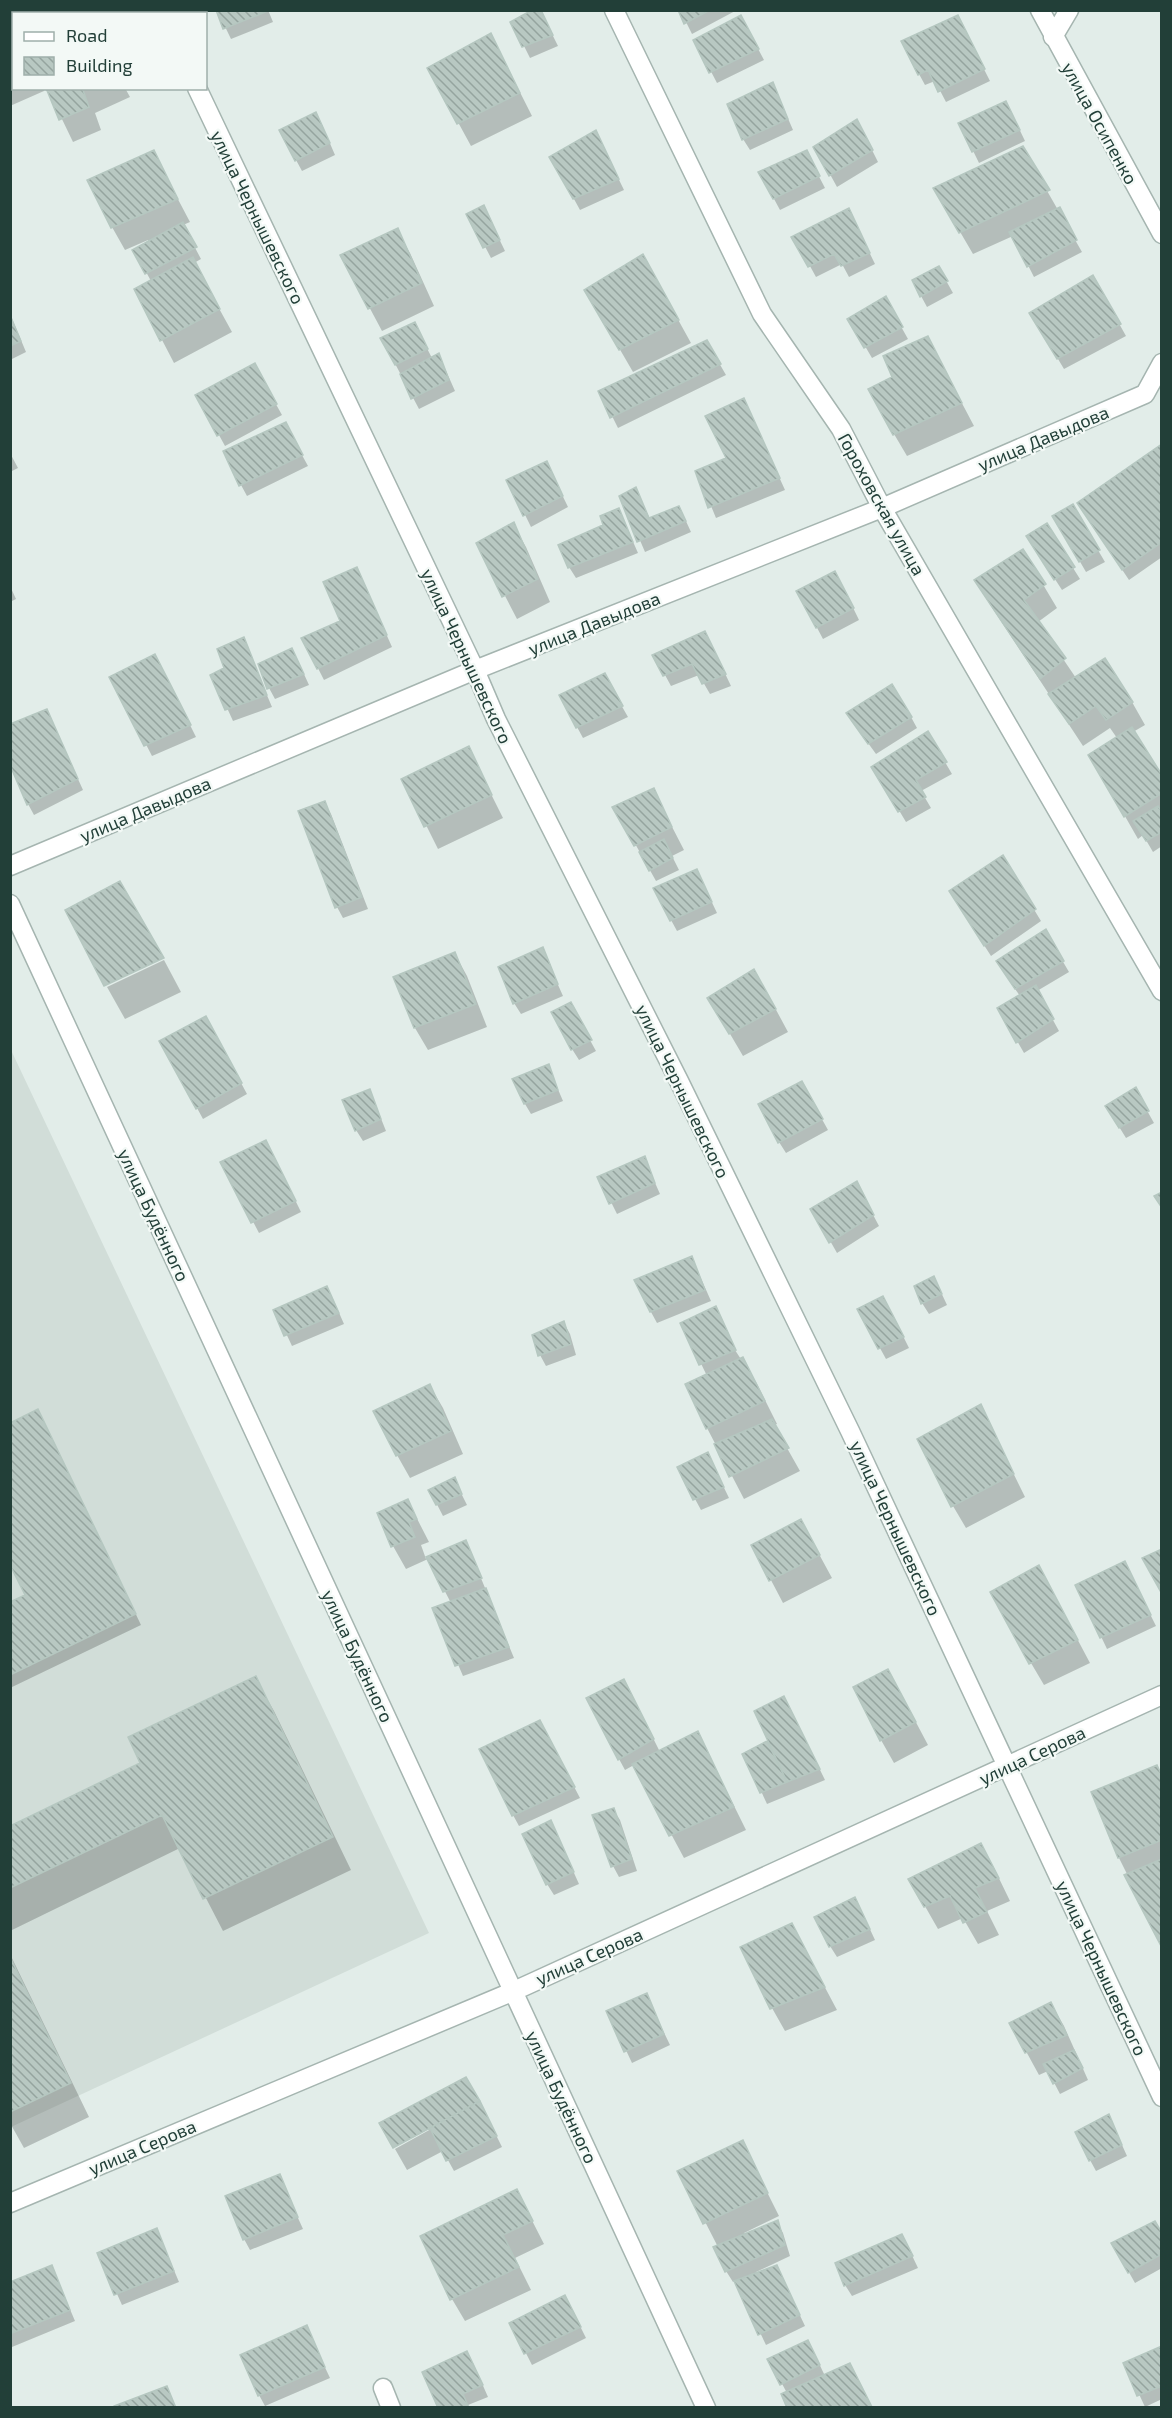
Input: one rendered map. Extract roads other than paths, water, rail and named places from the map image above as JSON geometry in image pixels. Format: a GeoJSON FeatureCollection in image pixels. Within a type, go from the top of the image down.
{"type":"FeatureCollection","features":[{"type":"Feature","properties":{"kind":"street","name":"Гороховская улица"},"geometry":{"type":"LineString","coordinates":[[614,10],[762,314],[841,429],[882,508],[1161,991]]}},
{"type":"Feature","properties":{"kind":"street","name":"улица Осипенко"},"geometry":{"type":"LineString","coordinates":[[1040,10],[1161,234]]}},
{"type":"Feature","properties":{"kind":"street"},"geometry":{"type":"LineString","coordinates":[[1053,37],[1069,10]]}},
{"type":"Feature","properties":{"kind":"street","name":"улица Чернышевского"},"geometry":{"type":"LineString","coordinates":[[198,90],[475,670],[496,719],[695,1113],[850,1431],[1161,2097]]}},
{"type":"Feature","properties":{"kind":"street","name":"улица Давыдова"},"geometry":{"type":"LineString","coordinates":[[10,866],[475,670],[882,508],[1145,394],[1161,363]]}},
{"type":"Feature","properties":{"kind":"street","name":"улица Будённого"},"geometry":{"type":"LineString","coordinates":[[10,904],[706,2408]]}},
{"type":"Feature","properties":{"kind":"street","name":"улица Серова"},"geometry":{"type":"LineString","coordinates":[[10,2203],[514,1991],[1161,1695]]}},
{"type":"Feature","properties":{"kind":"street"},"geometry":{"type":"LineString","coordinates":[[382,2388],[392,2408]]}}]}
